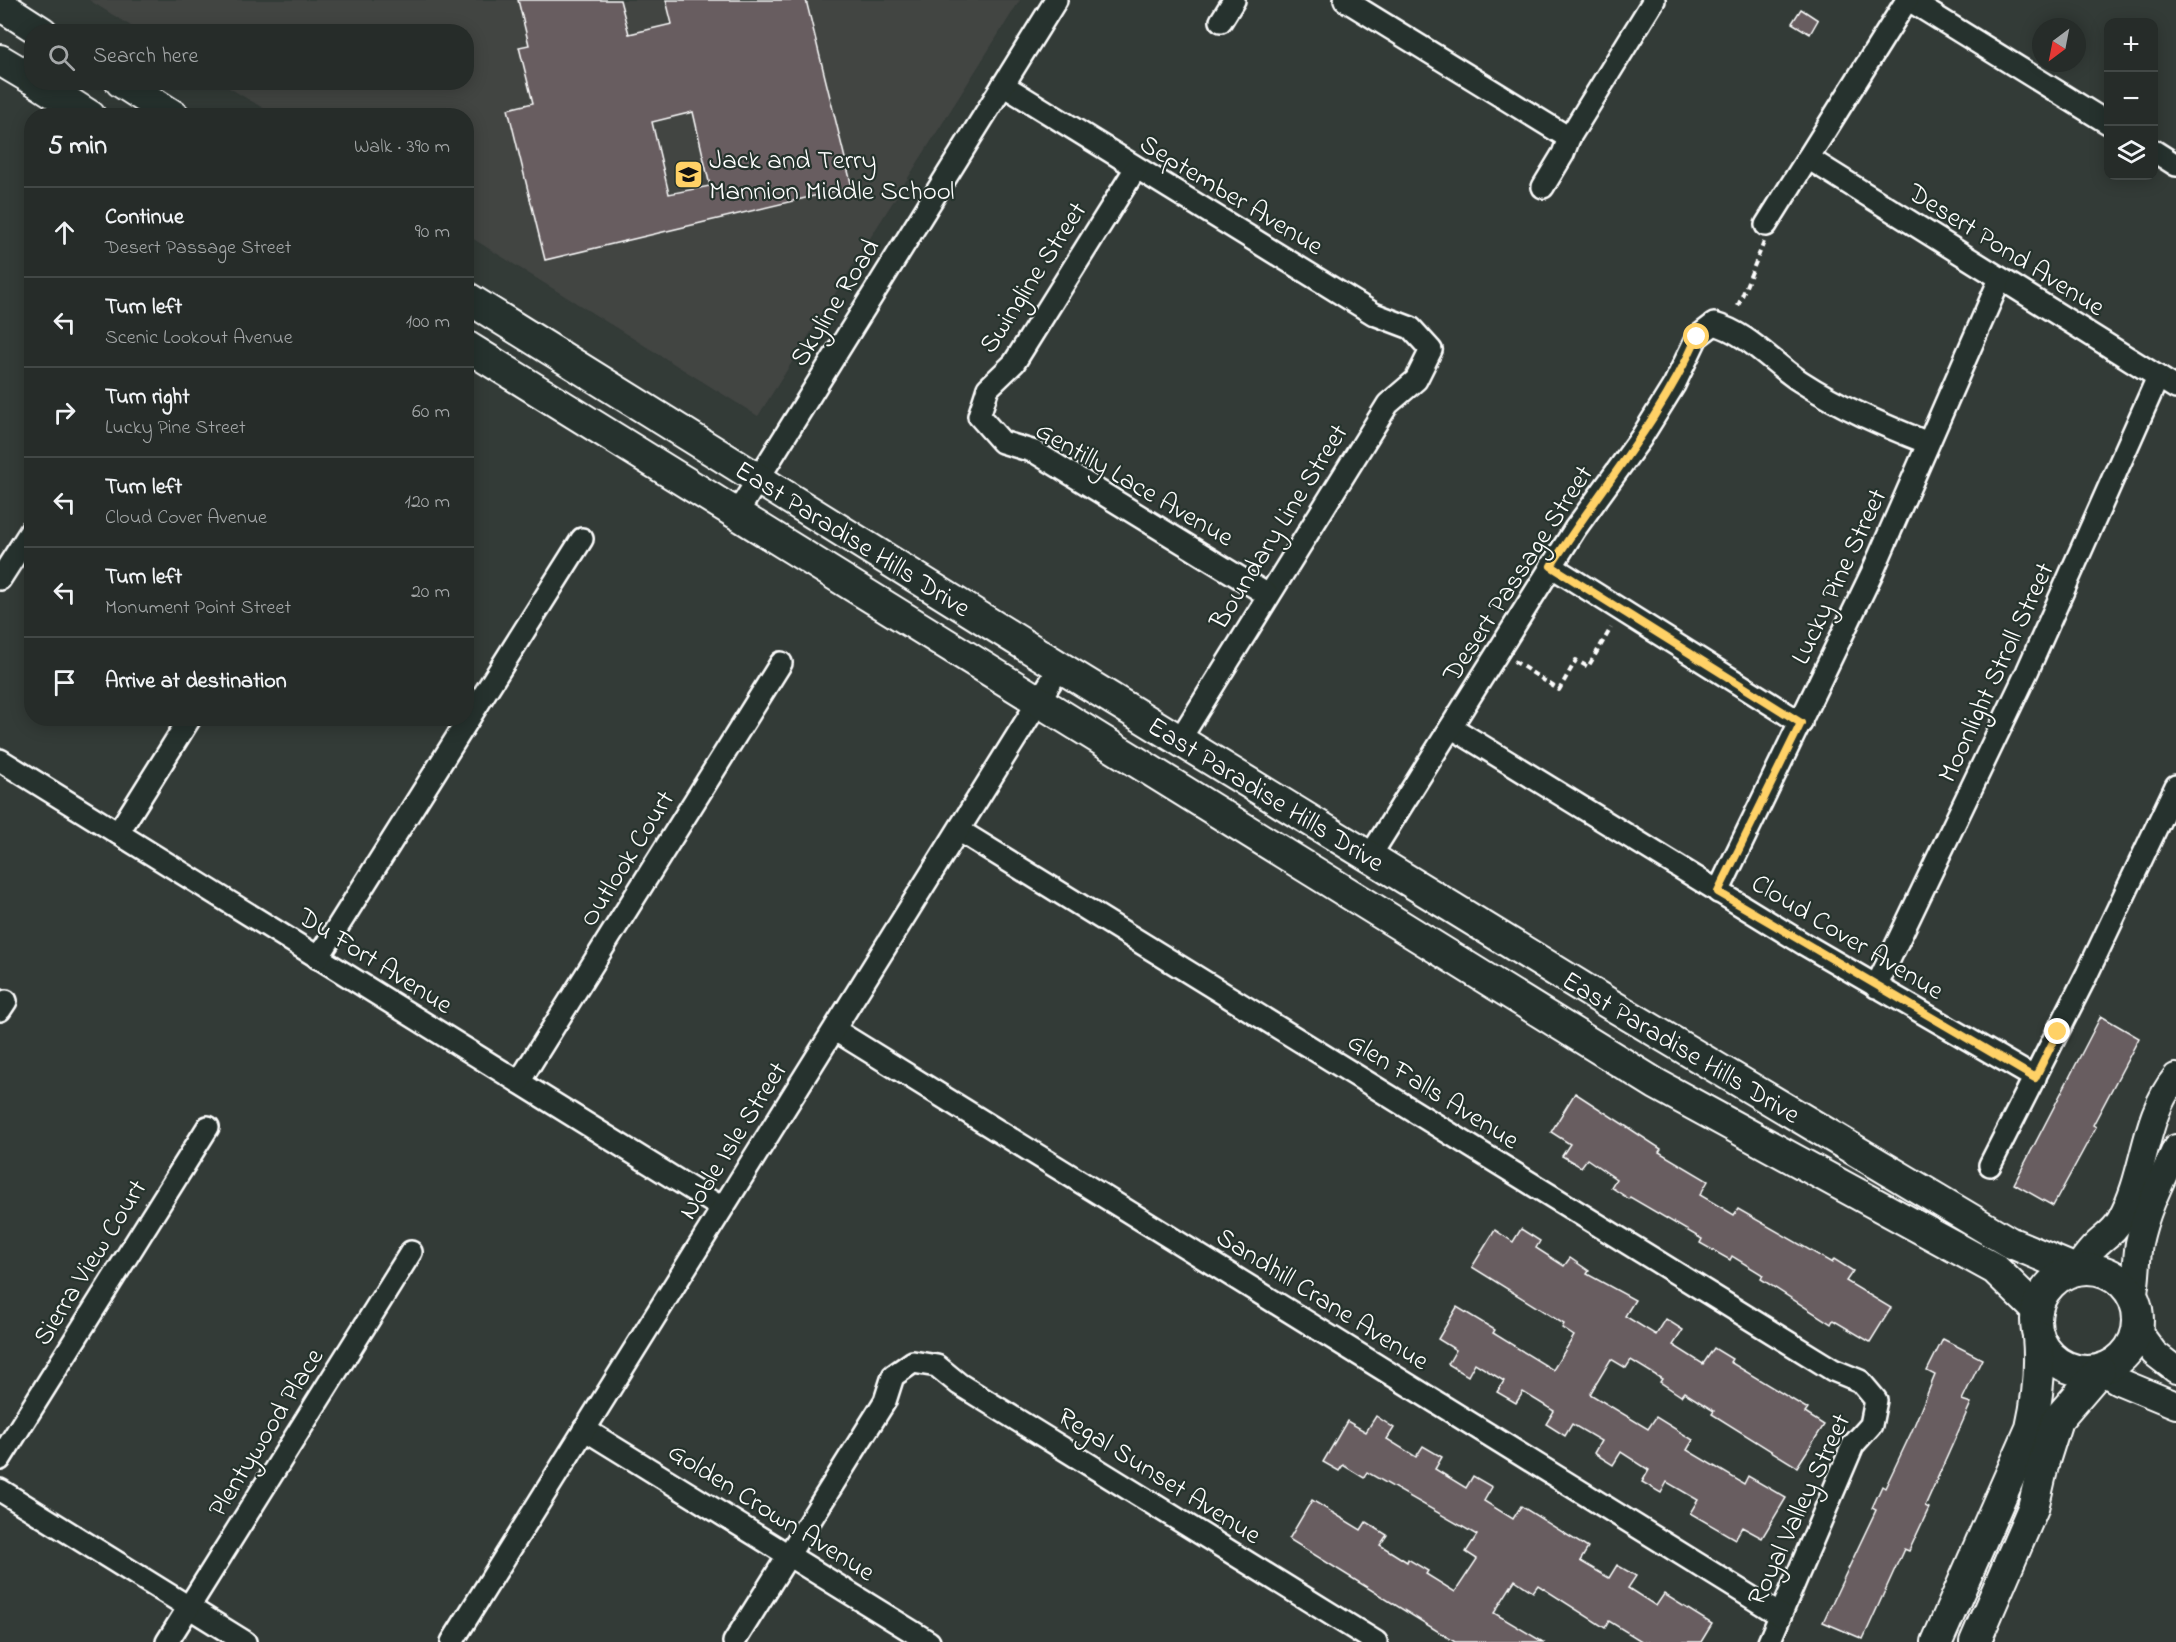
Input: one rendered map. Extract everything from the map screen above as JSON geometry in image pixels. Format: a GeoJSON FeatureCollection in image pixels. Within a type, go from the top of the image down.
{"type":"FeatureCollection","features":[{"type":"Feature","properties":{"kind":"main road"},"geometry":{"type":"LineString","coordinates":[[0,4],[30,24]]}},
{"type":"Feature","properties":{"kind":"main road"},"geometry":{"type":"LineString","coordinates":[[0,60],[24,74]]}},
{"type":"Feature","properties":{"kind":"main road"},"geometry":{"type":"LineString","coordinates":[[49,90],[78,108]]}},
{"type":"Feature","properties":{"kind":"main road"},"geometry":{"type":"LineString","coordinates":[[133,90],[162,108]]}},
{"type":"Feature","properties":{"kind":"main road","name":"East Paradise Hills Drive"},"geometry":{"type":"LineString","coordinates":[[474,302],[1060,667],[1608,1003],[2009,1242],[2076,1270]]}},
{"type":"Feature","properties":{"kind":"main road","name":"East Paradise Hills Drive"},"geometry":{"type":"LineString","coordinates":[[474,351],[1656,1084],[1995,1269],[2037,1323]]}},
{"type":"Feature","properties":{"kind":"main road"},"geometry":{"type":"LineString","coordinates":[[1937,1642],[2031,1428],[2038,1395],[2040,1359],[2037,1323],[2050,1284],[2062,1275],[2076,1270],[2093,1269],[2109,1274],[2123,1284],[2133,1298],[2138,1314],[2133,1344],[2124,1355],[2113,1365],[2100,1370],[2084,1372],[2056,1361],[2045,1350],[2037,1323]]}},
{"type":"Feature","properties":{"kind":"main road"},"geometry":{"type":"LineString","coordinates":[[1976,1642],[2033,1508],[2057,1420],[2067,1405],[2100,1370]]}},
{"type":"Feature","properties":{"kind":"street","name":"Skyline Road"},"geometry":{"type":"LineString","coordinates":[[737,513],[1056,0]]}},
{"type":"Feature","properties":{"kind":"street"},"geometry":{"type":"LineString","coordinates":[[1221,21],[1234,0]]}},
{"type":"Feature","properties":{"kind":"street"},"geometry":{"type":"LineString","coordinates":[[1345,0],[1569,138]]}},
{"type":"Feature","properties":{"kind":"street"},"geometry":{"type":"LineString","coordinates":[[1543,187],[1563,154],[1569,138],[1654,0]]}},
{"type":"Feature","properties":{"kind":"street"},"geometry":{"type":"LineString","coordinates":[[1766,230],[1808,158],[1908,0],[2104,120]]}},
{"type":"Feature","properties":{"kind":"street","name":"September Avenue"},"geometry":{"type":"LineString","coordinates":[[1003,85],[1374,314],[1411,328],[1431,350]]}},
{"type":"Feature","properties":{"kind":"street"},"geometry":{"type":"LineString","coordinates":[[2158,154],[2176,165]]}},
{"type":"Feature","properties":{"kind":"street","name":"Desert Pond Avenue"},"geometry":{"type":"LineString","coordinates":[[1808,158],[2176,388]]}},
{"type":"Feature","properties":{"kind":"street","name":"Swingline Street"},"geometry":{"type":"LineString","coordinates":[[979,416],[988,388],[1014,363],[1136,168]]}},
{"type":"Feature","properties":{"kind":"street","name":"Lucky Pine Street"},"geometry":{"type":"LineString","coordinates":[[1718,892],[1872,573],[2000,279]]}},
{"type":"Feature","properties":{"kind":"street","name":"Desert Passage Street"},"geometry":{"type":"LineString","coordinates":[[1370,856],[1551,566],[1641,438],[1674,385],[1697,337],[1713,324],[1732,328],[1800,381],[1835,402],[1928,443]]}},
{"type":"Feature","properties":{"kind":"street","name":"Boundary Line Street"},"geometry":{"type":"LineString","coordinates":[[1180,739],[1388,404],[1416,380],[1431,350]]}},
{"type":"Feature","properties":{"kind":"street","name":"Moonlight Stroll Street"},"geometry":{"type":"LineString","coordinates":[[1876,987],[2028,672],[2158,377]]}},
{"type":"Feature","properties":{"kind":"street","name":"Gentilly Lace Avenue"},"geometry":{"type":"LineString","coordinates":[[979,416],[1002,442],[1035,452],[1268,595]]}},
{"type":"Feature","properties":{"kind":"street"},"geometry":{"type":"LineString","coordinates":[[474,710],[582,539]]}},
{"type":"Feature","properties":{"kind":"street"},"geometry":{"type":"LineString","coordinates":[[0,579],[24,542]]}},
{"type":"Feature","properties":{"kind":"street"},"geometry":{"type":"LineString","coordinates":[[1551,566],[1801,723]]}},
{"type":"Feature","properties":{"kind":"street","name":"Outlook Court"},"geometry":{"type":"LineString","coordinates":[[519,1083],[781,663]]}},
{"type":"Feature","properties":{"kind":"street","name":"Noble Isle Street"},"geometry":{"type":"LineString","coordinates":[[452,1642],[960,831],[1060,667]]}},
{"type":"Feature","properties":{"kind":"street"},"geometry":{"type":"LineString","coordinates":[[118,833],[185,726]]}},
{"type":"Feature","properties":{"kind":"street"},"geometry":{"type":"LineString","coordinates":[[318,958],[464,726]]}},
{"type":"Feature","properties":{"kind":"street","name":"Cloud Cover Avenue"},"geometry":{"type":"LineString","coordinates":[[1451,728],[1876,987],[2035,1078]]}},
{"type":"Feature","properties":{"kind":"street","name":"Du Fort Avenue"},"geometry":{"type":"LineString","coordinates":[[0,760],[722,1208]]}},
{"type":"Feature","properties":{"kind":"street"},"geometry":{"type":"LineString","coordinates":[[1990,1165],[2035,1078],[2176,786]]}},
{"type":"Feature","properties":{"kind":"street","name":"Glen Falls Avenue"},"geometry":{"type":"LineString","coordinates":[[960,831],[1823,1364],[1860,1381],[1876,1400]]}},
{"type":"Feature","properties":{"kind":"street","name":"Sandhill Crane Avenue"},"geometry":{"type":"LineString","coordinates":[[835,1029],[1780,1615]]}},
{"type":"Feature","properties":{"kind":"street"},"geometry":{"type":"LineString","coordinates":[[2076,1270],[2094,1246],[2110,1234],[2121,1218],[2134,1186],[2149,1130],[2176,1077]]}},
{"type":"Feature","properties":{"kind":"street","name":"Sierra View Court"},"geometry":{"type":"LineString","coordinates":[[0,1459],[208,1127]]}},
{"type":"Feature","properties":{"kind":"street"},"geometry":{"type":"LineString","coordinates":[[2133,1298],[2138,1274],[2139,1246],[2149,1208],[2176,1148]]}},
{"type":"Feature","properties":{"kind":"street","name":"Plentywood Place"},"geometry":{"type":"LineString","coordinates":[[167,1642],[411,1252]]}},
{"type":"Feature","properties":{"kind":"street"},"geometry":{"type":"LineString","coordinates":[[2137,1330],[2154,1353],[2176,1370]]}},
{"type":"Feature","properties":{"kind":"street","name":"Regal Sunset Avenue"},"geometry":{"type":"LineString","coordinates":[[789,1555],[885,1401],[894,1376],[913,1362],[937,1366],[959,1384],[1376,1642]]}},
{"type":"Feature","properties":{"kind":"street"},"geometry":{"type":"LineString","coordinates":[[2100,1370],[2118,1381],[2176,1405]]}},
{"type":"Feature","properties":{"kind":"street","name":"Royal Valley Street"},"geometry":{"type":"LineString","coordinates":[[1769,1642],[1853,1445],[1871,1425],[1876,1400]]}},
{"type":"Feature","properties":{"kind":"street","name":"Golden Crown Avenue"},"geometry":{"type":"LineString","coordinates":[[584,1429],[929,1642]]}},
{"type":"Feature","properties":{"kind":"street"},"geometry":{"type":"LineString","coordinates":[[0,1490],[245,1642]]}},
{"type":"Feature","properties":{"kind":"street"},"geometry":{"type":"LineString","coordinates":[[734,1642],[789,1555]]}},
{"type":"Feature","properties":{"kind":"path"},"geometry":{"type":"LineString","coordinates":[[1738,306],[1766,230]]}},
{"type":"Feature","properties":{"kind":"path"},"geometry":{"type":"LineString","coordinates":[[1509,657],[1559,690],[1576,660],[1588,667],[1616,620]]}},
{"type":"Feature","properties":{"kind":"shaded area","name":"Jack and Terry Mannion Middle School"},"geometry":{"type":"Polygon","coordinates":[[[89,0],[1020,0],[758,416],[474,239],[474,108],[263,108],[233,90],[474,90],[474,24],[128,24],[89,0]]]}},
{"type":"Feature","properties":{"kind":"building"},"geometry":{"type":"Polygon","coordinates":[[[518,0],[620,0],[629,34],[672,24],[666,0],[806,0],[852,187],[545,260],[508,109],[533,103],[519,47],[529,45],[518,0]],[[693,112],[652,122],[669,194],[710,186],[693,112]]]}},
{"type":"Feature","properties":{"kind":"building"},"geometry":{"type":"Polygon","coordinates":[[[1801,9],[1818,20],[1810,34],[1792,23],[1801,9]]]}},
{"type":"Feature","properties":{"kind":"building"},"geometry":{"type":"Polygon","coordinates":[[[2101,1016],[2139,1038],[2093,1125],[2096,1127],[2053,1206],[2014,1184],[2101,1016]]]}},
{"type":"Feature","properties":{"kind":"building"},"geometry":{"type":"Polygon","coordinates":[[[1575,1093],[1661,1149],[1659,1152],[1708,1181],[1700,1195],[1734,1215],[1738,1209],[1832,1263],[1834,1259],[1853,1271],[1846,1281],[1891,1308],[1870,1342],[1833,1320],[1831,1324],[1761,1279],[1763,1275],[1732,1256],[1730,1260],[1700,1243],[1702,1239],[1630,1197],[1629,1199],[1611,1187],[1616,1179],[1587,1159],[1581,1167],[1562,1156],[1570,1144],[1551,1132],[1575,1093]]]}},
{"type":"Feature","properties":{"kind":"building"},"geometry":{"type":"Polygon","coordinates":[[[1521,1229],[1540,1241],[1536,1248],[1564,1266],[1570,1258],[1589,1271],[1587,1274],[1635,1300],[1625,1316],[1656,1335],[1666,1319],[1683,1330],[1673,1345],[1703,1364],[1714,1348],[1732,1359],[1730,1362],[1808,1409],[1805,1413],[1824,1425],[1797,1467],[1712,1414],[1714,1411],[1684,1392],[1681,1396],[1660,1382],[1662,1379],[1631,1360],[1626,1368],[1611,1359],[1590,1394],[1648,1429],[1656,1417],[1693,1440],[1687,1450],[1744,1484],[1748,1476],[1786,1498],[1762,1538],[1742,1527],[1735,1539],[1690,1513],[1698,1500],[1667,1482],[1661,1493],[1642,1482],[1649,1470],[1621,1452],[1613,1465],[1594,1453],[1601,1441],[1572,1424],[1565,1436],[1546,1424],[1554,1411],[1523,1392],[1516,1403],[1497,1392],[1504,1381],[1475,1363],[1468,1376],[1448,1364],[1456,1350],[1438,1339],[1457,1307],[1495,1330],[1493,1333],[1553,1370],[1574,1336],[1562,1328],[1564,1324],[1472,1267],[1495,1230],[1513,1242],[1521,1229]]]}},
{"type":"Feature","properties":{"kind":"building"},"geometry":{"type":"Polygon","coordinates":[[[1943,1339],[1982,1359],[1962,1400],[1971,1403],[1925,1506],[1929,1508],[1909,1551],[1904,1549],[1863,1639],[1823,1622],[1876,1510],[1872,1508],[1882,1486],[1885,1488],[1911,1433],[1935,1375],[1927,1371],[1943,1339]]]}},
{"type":"Feature","properties":{"kind":"building"},"geometry":{"type":"Polygon","coordinates":[[[1376,1416],[1394,1428],[1387,1439],[1416,1457],[1423,1446],[1442,1457],[1435,1469],[1466,1488],[1473,1476],[1492,1487],[1484,1501],[1513,1519],[1521,1506],[1588,1548],[1580,1561],[1609,1578],[1617,1565],[1636,1576],[1628,1588],[1656,1606],[1664,1594],[1712,1624],[1701,1642],[1643,1642],[1609,1621],[1605,1628],[1538,1585],[1533,1592],[1515,1580],[1494,1613],[1543,1642],[1455,1642],[1289,1539],[1312,1500],[1361,1530],[1366,1522],[1387,1535],[1380,1545],[1407,1562],[1408,1559],[1428,1571],[1426,1574],[1455,1592],[1477,1559],[1466,1552],[1477,1535],[1367,1472],[1364,1478],[1343,1465],[1339,1471],[1323,1462],[1347,1421],[1366,1432],[1376,1416]]]}},
{"type":"Feature","properties":{"kind":"place","name":"Jack and Terry Mannion Middle School"},"geometry":{"type":"Point","coordinates":[688,175]}},
{"type":"Feature","properties":{"kind":"route"},"geometry":{"type":"LineString","coordinates":[[1697,337],[1674,385],[1641,438],[1551,566],[1801,723],[1718,892],[1876,987],[2035,1078],[2058,1032]]}}]}
